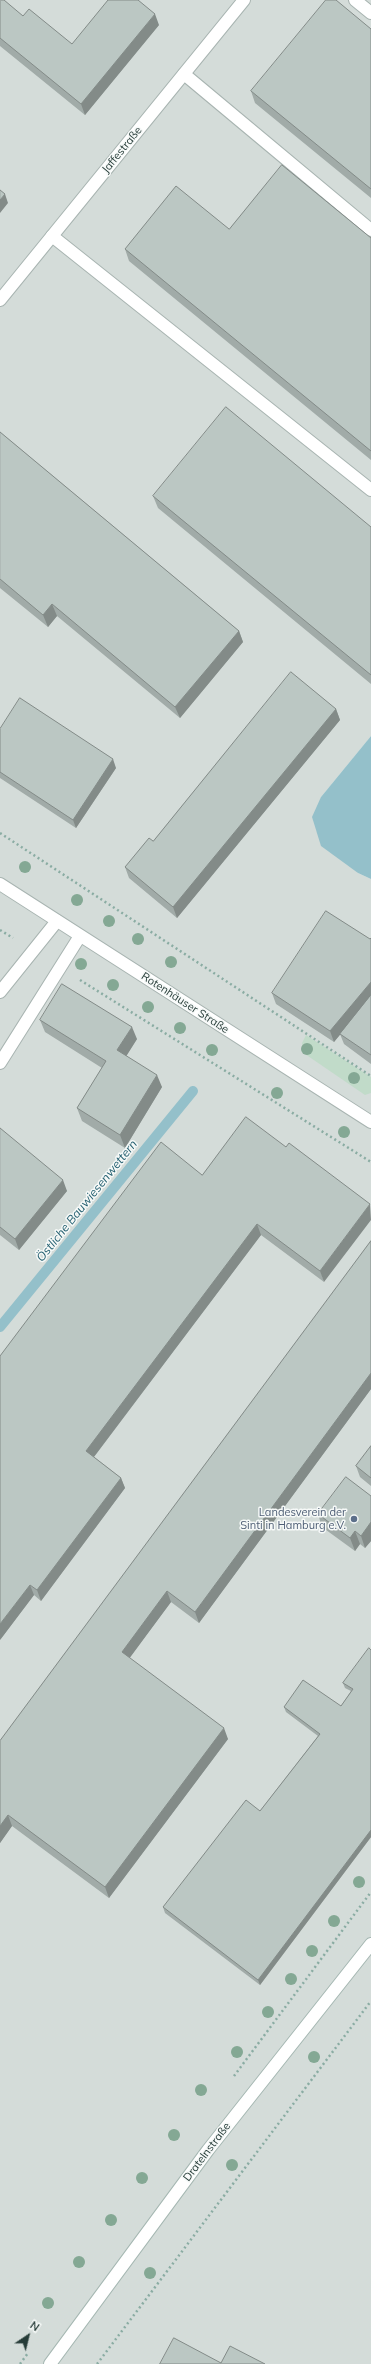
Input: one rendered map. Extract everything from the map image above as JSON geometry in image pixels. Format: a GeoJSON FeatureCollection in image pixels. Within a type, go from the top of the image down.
{"type":"FeatureCollection","features":[{"type":"Feature","properties":{"kind":"street","name":"Jaffestraße"},"geometry":{"type":"LineString","coordinates":[[0,300],[244,0]]}},
{"type":"Feature","properties":{"kind":"street"},"geometry":{"type":"LineString","coordinates":[[355,0],[371,13]]}},
{"type":"Feature","properties":{"kind":"street"},"geometry":{"type":"LineString","coordinates":[[184,74],[371,230]]}},
{"type":"Feature","properties":{"kind":"street"},"geometry":{"type":"LineString","coordinates":[[52,236],[371,490]]}},
{"type":"Feature","properties":{"kind":"street","name":"Rotenhäuser Straße"},"geometry":{"type":"LineString","coordinates":[[0,884],[371,1122]]}},
{"type":"Feature","properties":{"kind":"street"},"geometry":{"type":"LineString","coordinates":[[0,992],[57,921]]}},
{"type":"Feature","properties":{"kind":"street"},"geometry":{"type":"LineString","coordinates":[[0,1063],[80,936]]}},
{"type":"Feature","properties":{"kind":"street","name":"Dratelnstraße"},"geometry":{"type":"LineString","coordinates":[[50,2364],[208,2150],[371,1944]]}},
{"type":"Feature","properties":{"kind":"path"},"geometry":{"type":"LineString","coordinates":[[0,833],[371,1076]]}},
{"type":"Feature","properties":{"kind":"path"},"geometry":{"type":"LineString","coordinates":[[0,930],[33,951]]}},
{"type":"Feature","properties":{"kind":"path"},"geometry":{"type":"LineString","coordinates":[[59,968],[371,1162]]}},
{"type":"Feature","properties":{"kind":"path"},"geometry":{"type":"LineString","coordinates":[[299,1989],[371,1892]]}},
{"type":"Feature","properties":{"kind":"path"},"geometry":{"type":"LineString","coordinates":[[97,2364],[371,2001]]}},
{"type":"Feature","properties":{"kind":"shaded area"},"geometry":{"type":"Polygon","coordinates":[[[0,0],[371,0],[371,736],[321,797],[358,873],[371,879],[371,2364],[0,2364],[0,0]]]}},
{"type":"Feature","properties":{"kind":"green space"},"geometry":{"type":"Polygon","coordinates":[[[306,1035],[371,1077],[371,1093],[365,1095],[305,1054],[302,1043],[306,1035]]]}},
{"type":"Feature","properties":{"kind":"water"},"geometry":{"type":"Polygon","coordinates":[[[371,736],[371,879],[358,873],[321,846],[312,817],[321,797],[371,736]]]}},
{"type":"Feature","properties":{"kind":"building"},"geometry":{"type":"Polygon","coordinates":[[[1,0],[4,0],[23,16],[29,9],[72,44],[108,0],[138,0],[155,14],[81,104],[0,38],[1,0]]]}},
{"type":"Feature","properties":{"kind":"building"},"geometry":{"type":"Polygon","coordinates":[[[326,0],[336,0],[371,29],[371,189],[251,91],[326,0]]]}},
{"type":"Feature","properties":{"kind":"building"},"geometry":{"type":"Polygon","coordinates":[[[282,165],[371,238],[371,451],[125,249],[176,186],[229,229],[282,165]]]}},
{"type":"Feature","properties":{"kind":"building"},"geometry":{"type":"Polygon","coordinates":[[[0,190],[5,194],[0,200],[0,190]]]}},
{"type":"Feature","properties":{"kind":"building"},"geometry":{"type":"Polygon","coordinates":[[[226,407],[371,527],[371,675],[153,496],[226,407]]]}},
{"type":"Feature","properties":{"kind":"building"},"geometry":{"type":"Polygon","coordinates":[[[0,432],[239,631],[175,707],[52,604],[43,615],[0,579],[0,432]]]}},
{"type":"Feature","properties":{"kind":"building"},"geometry":{"type":"Polygon","coordinates":[[[291,672],[336,709],[173,907],[125,867],[149,838],[153,841],[291,672]]]}},
{"type":"Feature","properties":{"kind":"building"},"geometry":{"type":"Polygon","coordinates":[[[20,698],[113,759],[73,820],[0,772],[0,729],[20,698]]]}},
{"type":"Feature","properties":{"kind":"building"},"geometry":{"type":"Polygon","coordinates":[[[326,911],[370,939],[371,938],[371,982],[330,1031],[272,993],[326,911]]]}},
{"type":"Feature","properties":{"kind":"building"},"geometry":{"type":"Polygon","coordinates":[[[62,984],[132,1027],[117,1050],[157,1075],[120,1135],[77,1108],[106,1061],[40,1020],[62,984]]]}},
{"type":"Feature","properties":{"kind":"building"},"geometry":{"type":"Polygon","coordinates":[[[371,995],[371,1055],[340,1034],[371,995]]]}},
{"type":"Feature","properties":{"kind":"building"},"geometry":{"type":"Polygon","coordinates":[[[246,1117],[286,1147],[289,1143],[370,1204],[320,1271],[257,1224],[86,1451],[121,1478],[37,1590],[30,1585],[0,1624],[0,1356],[161,1142],[202,1175],[246,1117]]]}},
{"type":"Feature","properties":{"kind":"building"},"geometry":{"type":"Polygon","coordinates":[[[0,1128],[63,1180],[15,1239],[0,1227],[0,1128]]]}},
{"type":"Feature","properties":{"kind":"building"},"geometry":{"type":"Polygon","coordinates":[[[371,1241],[371,1373],[195,1612],[167,1591],[122,1652],[224,1728],[105,1887],[8,1815],[0,1826],[0,1741],[371,1241]]]}},
{"type":"Feature","properties":{"kind":"building"},"geometry":{"type":"Polygon","coordinates":[[[371,1446],[371,1478],[356,1466],[371,1446]]]}},
{"type":"Feature","properties":{"kind":"building"},"geometry":{"type":"Polygon","coordinates":[[[346,1477],[371,1496],[371,1522],[361,1536],[355,1531],[350,1538],[318,1514],[346,1477]]]}},
{"type":"Feature","properties":{"kind":"building"},"geometry":{"type":"Polygon","coordinates":[[[369,1648],[371,1650],[371,1830],[258,1980],[163,1907],[246,1800],[260,1811],[320,1734],[284,1707],[303,1680],[341,1706],[353,1689],[343,1683],[369,1648]]]}},
{"type":"Feature","properties":{"kind":"building"},"geometry":{"type":"Polygon","coordinates":[[[174,2338],[221,2363],[230,2346],[265,2364],[160,2364],[174,2338]]]}},
{"type":"Feature","properties":{"kind":"waterway","name":"Östliche Bauwiesenwettern"},"geometry":{"type":"LineString","coordinates":[[0,1327],[193,1091]]}},
{"type":"Feature","properties":{"kind":"place","name":"Landesverein der Sinti in Hamburg e.V."},"geometry":{"type":"Point","coordinates":[354,1519]}}]}
